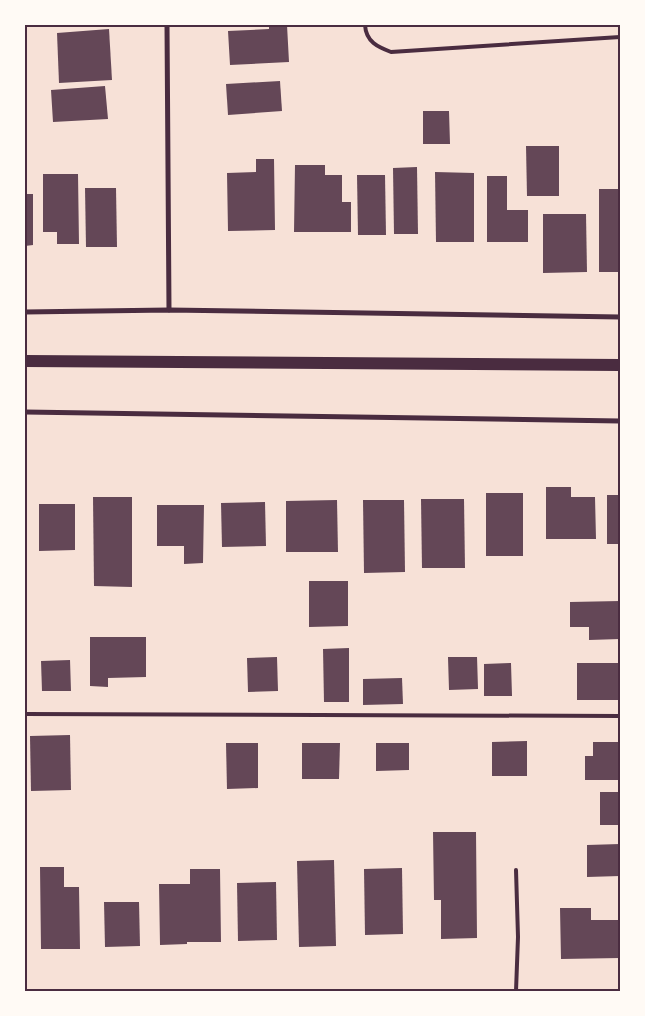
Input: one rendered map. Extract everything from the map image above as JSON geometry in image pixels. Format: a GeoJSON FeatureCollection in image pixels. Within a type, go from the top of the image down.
{"type":"FeatureCollection","features":[{"type":"Feature","properties":{"kind":"main road"},"geometry":{"type":"LineString","coordinates":[[25,361],[620,365]]}},
{"type":"Feature","properties":{"kind":"street"},"geometry":{"type":"LineString","coordinates":[[167,25],[169,310]]}},
{"type":"Feature","properties":{"kind":"street"},"geometry":{"type":"LineString","coordinates":[[25,312],[169,310],[620,317]]}},
{"type":"Feature","properties":{"kind":"street"},"geometry":{"type":"LineString","coordinates":[[25,412],[620,421]]}},
{"type":"Feature","properties":{"kind":"lane"},"geometry":{"type":"LineString","coordinates":[[365,25],[374,46],[391,52],[620,37]]}},
{"type":"Feature","properties":{"kind":"lane"},"geometry":{"type":"LineString","coordinates":[[25,714],[620,716]]}},
{"type":"Feature","properties":{"kind":"lane"},"geometry":{"type":"LineString","coordinates":[[516,870],[518,938],[516,991]]}},
{"type":"Feature","properties":{"kind":"building"},"geometry":{"type":"Polygon","coordinates":[[[269,25],[287,25],[289,62],[230,65],[228,31],[269,29],[269,25]]]}},
{"type":"Feature","properties":{"kind":"building"},"geometry":{"type":"Polygon","coordinates":[[[109,29],[112,80],[59,83],[57,33],[109,29]]]}},
{"type":"Feature","properties":{"kind":"building"},"geometry":{"type":"Polygon","coordinates":[[[280,81],[282,111],[228,115],[226,84],[280,81]]]}},
{"type":"Feature","properties":{"kind":"building"},"geometry":{"type":"Polygon","coordinates":[[[105,86],[108,119],[53,122],[51,90],[105,86]]]}},
{"type":"Feature","properties":{"kind":"building"},"geometry":{"type":"Polygon","coordinates":[[[423,111],[449,111],[450,144],[423,144],[423,111]]]}},
{"type":"Feature","properties":{"kind":"building"},"geometry":{"type":"Polygon","coordinates":[[[526,146],[559,146],[559,196],[527,196],[526,146]]]}},
{"type":"Feature","properties":{"kind":"building"},"geometry":{"type":"Polygon","coordinates":[[[256,159],[274,159],[275,230],[228,231],[227,173],[256,172],[256,159]]]}},
{"type":"Feature","properties":{"kind":"building"},"geometry":{"type":"Polygon","coordinates":[[[295,165],[325,165],[325,175],[342,175],[342,202],[351,202],[351,232],[294,232],[295,165]]]}},
{"type":"Feature","properties":{"kind":"building"},"geometry":{"type":"Polygon","coordinates":[[[417,167],[418,234],[394,234],[393,168],[417,167]]]}},
{"type":"Feature","properties":{"kind":"building"},"geometry":{"type":"Polygon","coordinates":[[[435,172],[474,173],[474,242],[436,242],[435,172]]]}},
{"type":"Feature","properties":{"kind":"building"},"geometry":{"type":"Polygon","coordinates":[[[43,174],[78,174],[79,244],[57,244],[57,232],[43,232],[43,174]]]}},
{"type":"Feature","properties":{"kind":"building"},"geometry":{"type":"Polygon","coordinates":[[[357,175],[385,175],[386,235],[358,235],[357,175]]]}},
{"type":"Feature","properties":{"kind":"building"},"geometry":{"type":"Polygon","coordinates":[[[487,176],[507,176],[507,210],[528,210],[528,242],[487,242],[487,176]]]}},
{"type":"Feature","properties":{"kind":"building"},"geometry":{"type":"Polygon","coordinates":[[[85,188],[116,188],[117,247],[86,247],[85,188]]]}},
{"type":"Feature","properties":{"kind":"building"},"geometry":{"type":"Polygon","coordinates":[[[599,189],[620,189],[620,272],[599,272],[599,189]]]}},
{"type":"Feature","properties":{"kind":"building"},"geometry":{"type":"Polygon","coordinates":[[[25,194],[33,194],[33,245],[25,246],[25,194]]]}},
{"type":"Feature","properties":{"kind":"building"},"geometry":{"type":"Polygon","coordinates":[[[543,214],[586,214],[587,272],[543,273],[543,214]]]}},
{"type":"Feature","properties":{"kind":"building"},"geometry":{"type":"Polygon","coordinates":[[[546,487],[571,487],[571,497],[595,497],[596,539],[546,539],[546,487]]]}},
{"type":"Feature","properties":{"kind":"building"},"geometry":{"type":"Polygon","coordinates":[[[486,493],[523,493],[523,556],[486,556],[486,493]]]}},
{"type":"Feature","properties":{"kind":"building"},"geometry":{"type":"Polygon","coordinates":[[[607,495],[620,495],[620,544],[607,544],[607,495]]]}},
{"type":"Feature","properties":{"kind":"building"},"geometry":{"type":"Polygon","coordinates":[[[93,497],[132,497],[132,587],[94,586],[93,497]]]}},
{"type":"Feature","properties":{"kind":"building"},"geometry":{"type":"Polygon","coordinates":[[[421,499],[464,499],[465,568],[422,568],[421,499]]]}},
{"type":"Feature","properties":{"kind":"building"},"geometry":{"type":"Polygon","coordinates":[[[337,500],[338,552],[286,552],[286,501],[337,500]]]}},
{"type":"Feature","properties":{"kind":"building"},"geometry":{"type":"Polygon","coordinates":[[[363,500],[404,500],[405,572],[364,573],[363,500]]]}},
{"type":"Feature","properties":{"kind":"building"},"geometry":{"type":"Polygon","coordinates":[[[265,502],[266,546],[222,547],[221,503],[265,502]]]}},
{"type":"Feature","properties":{"kind":"building"},"geometry":{"type":"Polygon","coordinates":[[[39,504],[75,504],[75,550],[39,551],[39,504]]]}},
{"type":"Feature","properties":{"kind":"building"},"geometry":{"type":"Polygon","coordinates":[[[157,505],[204,505],[203,563],[184,564],[184,546],[157,546],[157,505]]]}},
{"type":"Feature","properties":{"kind":"building"},"geometry":{"type":"Polygon","coordinates":[[[309,581],[348,581],[348,626],[309,627],[309,581]]]}},
{"type":"Feature","properties":{"kind":"building"},"geometry":{"type":"Polygon","coordinates":[[[620,601],[620,639],[589,640],[589,627],[570,627],[570,602],[620,601]]]}},
{"type":"Feature","properties":{"kind":"building"},"geometry":{"type":"Polygon","coordinates":[[[90,637],[146,637],[146,677],[108,678],[108,687],[90,686],[90,637]]]}},
{"type":"Feature","properties":{"kind":"building"},"geometry":{"type":"Polygon","coordinates":[[[349,648],[349,702],[324,702],[323,649],[349,648]]]}},
{"type":"Feature","properties":{"kind":"building"},"geometry":{"type":"Polygon","coordinates":[[[277,657],[278,691],[248,692],[247,658],[277,657]]]}},
{"type":"Feature","properties":{"kind":"building"},"geometry":{"type":"Polygon","coordinates":[[[448,657],[477,657],[478,689],[449,690],[448,657]]]}},
{"type":"Feature","properties":{"kind":"building"},"geometry":{"type":"Polygon","coordinates":[[[70,660],[71,691],[42,691],[41,661],[70,660]]]}},
{"type":"Feature","properties":{"kind":"building"},"geometry":{"type":"Polygon","coordinates":[[[511,663],[512,696],[484,696],[484,664],[511,663]]]}},
{"type":"Feature","properties":{"kind":"building"},"geometry":{"type":"Polygon","coordinates":[[[577,663],[620,663],[620,700],[577,700],[577,663]]]}},
{"type":"Feature","properties":{"kind":"building"},"geometry":{"type":"Polygon","coordinates":[[[402,678],[403,704],[363,705],[363,679],[402,678]]]}},
{"type":"Feature","properties":{"kind":"building"},"geometry":{"type":"Polygon","coordinates":[[[70,735],[71,790],[31,791],[30,736],[70,735]]]}},
{"type":"Feature","properties":{"kind":"building"},"geometry":{"type":"Polygon","coordinates":[[[527,741],[527,776],[492,776],[492,742],[527,741]]]}},
{"type":"Feature","properties":{"kind":"building"},"geometry":{"type":"Polygon","coordinates":[[[593,742],[620,742],[620,780],[585,780],[585,756],[593,756],[593,742]]]}},
{"type":"Feature","properties":{"kind":"building"},"geometry":{"type":"Polygon","coordinates":[[[226,743],[258,743],[258,788],[227,789],[226,743]]]}},
{"type":"Feature","properties":{"kind":"building"},"geometry":{"type":"Polygon","coordinates":[[[302,743],[340,743],[339,779],[302,779],[302,743]]]}},
{"type":"Feature","properties":{"kind":"building"},"geometry":{"type":"Polygon","coordinates":[[[376,743],[409,743],[409,770],[376,771],[376,743]]]}},
{"type":"Feature","properties":{"kind":"building"},"geometry":{"type":"Polygon","coordinates":[[[600,792],[620,792],[620,825],[600,825],[600,792]]]}},
{"type":"Feature","properties":{"kind":"building"},"geometry":{"type":"Polygon","coordinates":[[[433,832],[476,832],[477,938],[441,939],[441,900],[434,900],[433,832]]]}},
{"type":"Feature","properties":{"kind":"building"},"geometry":{"type":"Polygon","coordinates":[[[620,844],[620,876],[587,877],[587,845],[620,844]]]}},
{"type":"Feature","properties":{"kind":"building"},"geometry":{"type":"Polygon","coordinates":[[[334,860],[336,946],[299,947],[297,861],[334,860]]]}},
{"type":"Feature","properties":{"kind":"building"},"geometry":{"type":"Polygon","coordinates":[[[40,867],[64,867],[64,887],[79,887],[80,949],[41,949],[40,867]]]}},
{"type":"Feature","properties":{"kind":"building"},"geometry":{"type":"Polygon","coordinates":[[[402,868],[403,934],[365,935],[364,869],[402,868]]]}},
{"type":"Feature","properties":{"kind":"building"},"geometry":{"type":"Polygon","coordinates":[[[190,869],[220,869],[221,942],[187,942],[187,944],[160,945],[159,884],[190,884],[190,869]]]}},
{"type":"Feature","properties":{"kind":"building"},"geometry":{"type":"Polygon","coordinates":[[[276,882],[277,940],[238,941],[237,883],[276,882]]]}},
{"type":"Feature","properties":{"kind":"building"},"geometry":{"type":"Polygon","coordinates":[[[104,902],[139,902],[140,946],[105,947],[104,902]]]}},
{"type":"Feature","properties":{"kind":"building"},"geometry":{"type":"Polygon","coordinates":[[[560,908],[591,908],[591,920],[620,920],[620,958],[561,959],[560,908]]]}}]}
